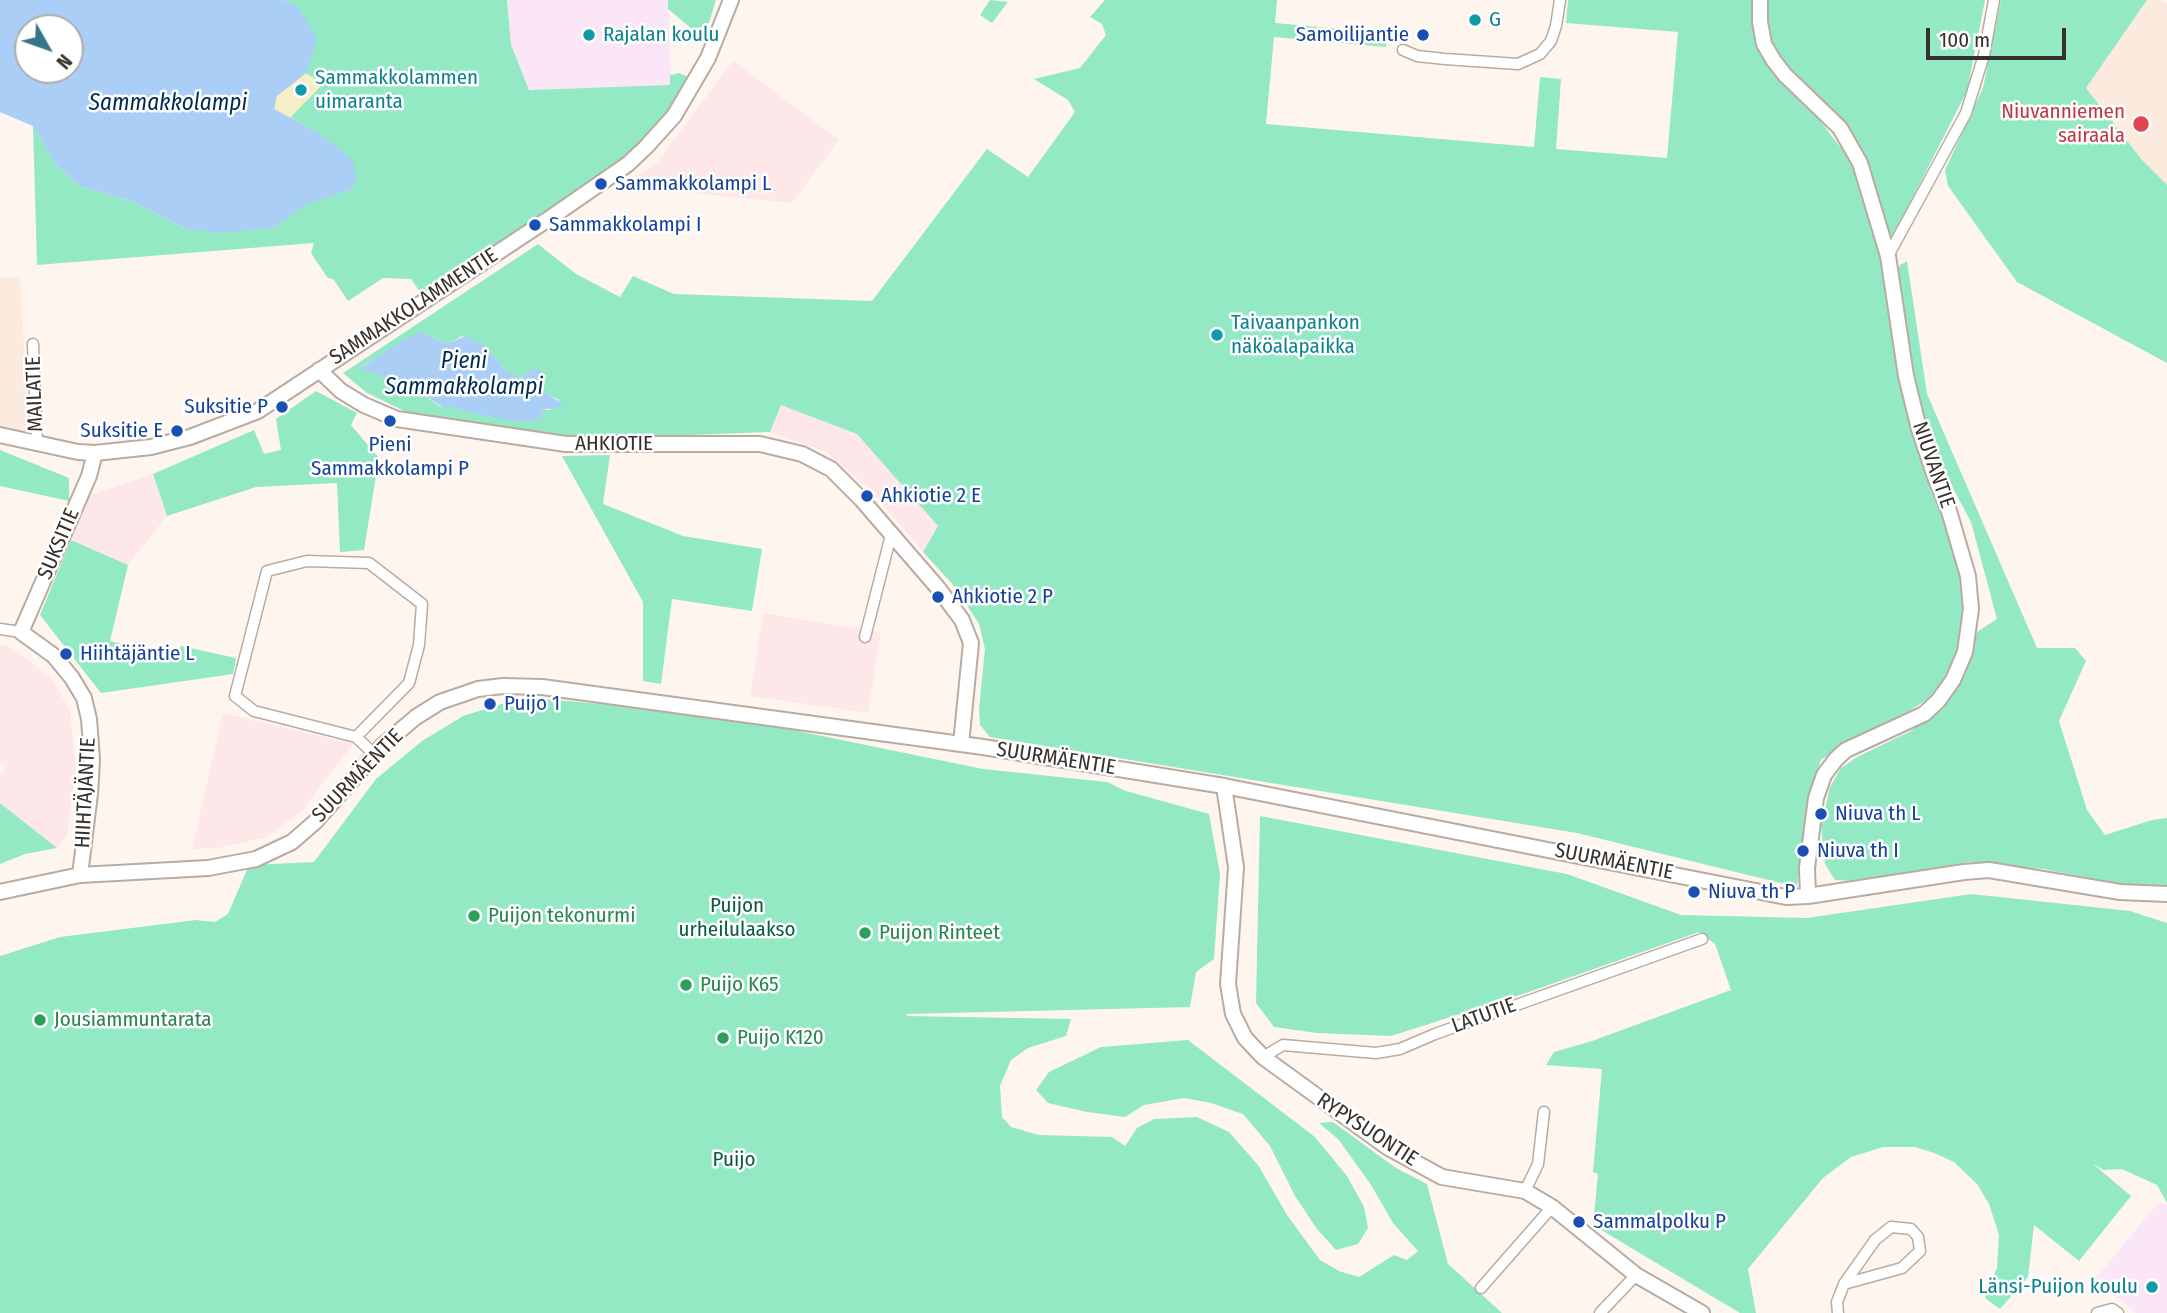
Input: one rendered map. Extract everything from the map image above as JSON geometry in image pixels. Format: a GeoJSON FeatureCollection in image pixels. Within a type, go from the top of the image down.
{"type":"FeatureCollection","features":[{"type":"Feature","properties":{"kind":"street","name":"SAMMAKKOLAMMENTIE"},"geometry":{"type":"LineString","coordinates":[[0,435],[78,452],[95,453],[151,447],[190,437],[258,411],[606,181],[637,155],[674,116],[703,68],[731,0]]}},
{"type":"Feature","properties":{"kind":"street"},"geometry":{"type":"LineString","coordinates":[[1403,50],[1417,56],[1518,64],[1540,54],[1551,41],[1560,0]]}},
{"type":"Feature","properties":{"kind":"street","name":"NIUVANTIE"},"geometry":{"type":"LineString","coordinates":[[1760,0],[1762,33],[1774,61],[1849,139],[1860,163],[1888,256],[1906,376],[1919,429],[1949,511],[1968,576],[1971,609],[1965,652],[1953,680],[1938,701],[1924,714],[1846,750],[1824,775],[1816,798],[1807,869],[1808,896]]}},
{"type":"Feature","properties":{"kind":"street"},"geometry":{"type":"LineString","coordinates":[[1888,256],[1966,113],[1984,55],[1994,0]]}},
{"type":"Feature","properties":{"kind":"street","name":"MAILATIE"},"geometry":{"type":"LineString","coordinates":[[33,344],[37,444]]}},
{"type":"Feature","properties":{"kind":"street","name":"AHKIOTIE"},"geometry":{"type":"LineString","coordinates":[[319,370],[341,390],[364,405],[397,419],[566,444],[760,444],[802,454],[831,469],[862,500],[938,587],[962,620],[971,643],[961,744]]}},
{"type":"Feature","properties":{"kind":"street","name":"SUKSITIE"},"geometry":{"type":"LineString","coordinates":[[21,632],[89,476],[95,453]]}},
{"type":"Feature","properties":{"kind":"street"},"geometry":{"type":"LineString","coordinates":[[865,637],[891,535]]}},
{"type":"Feature","properties":{"kind":"street"},"geometry":{"type":"LineString","coordinates":[[356,737],[409,683],[419,645],[422,604],[369,563],[307,561],[267,570],[235,696],[254,711],[356,737],[374,754]]}},
{"type":"Feature","properties":{"kind":"street","name":"HIIHTÄJÄNTIE"},"geometry":{"type":"LineString","coordinates":[[0,629],[21,632],[54,656],[84,698],[89,719],[92,760],[80,875]]}},
{"type":"Feature","properties":{"kind":"street","name":"SUURMÄENTIE"},"geometry":{"type":"LineString","coordinates":[[0,892],[80,875],[208,868],[256,859],[292,842],[314,822],[374,754],[416,716],[440,702],[478,689],[503,686],[542,687],[961,744],[1224,786],[1786,897],[1989,870],[2120,892],[2167,894]]}},
{"type":"Feature","properties":{"kind":"street","name":"RYPYSUONTIE"},"geometry":{"type":"LineString","coordinates":[[1224,786],[1236,867],[1228,985],[1236,1020],[1245,1038],[1263,1057],[1387,1147],[1442,1177],[1525,1191],[1552,1207],[1636,1275],[1702,1313]]}},
{"type":"Feature","properties":{"kind":"street","name":"LATUTIE"},"geometry":{"type":"LineString","coordinates":[[1263,1057],[1283,1045],[1376,1053],[1400,1049],[1435,1034],[1702,939]]}},
{"type":"Feature","properties":{"kind":"street"},"geometry":{"type":"LineString","coordinates":[[1525,1191],[1538,1164],[1544,1112]]}},
{"type":"Feature","properties":{"kind":"street"},"geometry":{"type":"LineString","coordinates":[[1481,1288],[1552,1207]]}},
{"type":"Feature","properties":{"kind":"street"},"geometry":{"type":"LineString","coordinates":[[1838,1313],[1837,1302],[1844,1284],[1874,1240],[1891,1227],[1911,1229],[1918,1237],[1920,1251],[1902,1268],[1844,1284]]}},
{"type":"Feature","properties":{"kind":"street"},"geometry":{"type":"LineString","coordinates":[[1601,1313],[1636,1275]]}},
{"type":"Feature","properties":{"kind":"street"},"geometry":{"type":"LineString","coordinates":[[2097,1313],[2112,1309],[2118,1313]]}},
{"type":"Feature","properties":{"kind":"shaded area"},"geometry":{"type":"Polygon","coordinates":[[[507,0],[668,0],[671,85],[529,90],[511,45],[507,0]]]}},
{"type":"Feature","properties":{"kind":"shaded area","name":"Niuvanniemen sairaala"},"geometry":{"type":"Polygon","coordinates":[[[2147,0],[2160,0],[2167,4],[2167,185],[2142,160],[2086,88],[2147,0]]]}},
{"type":"Feature","properties":{"kind":"shaded area"},"geometry":{"type":"Polygon","coordinates":[[[733,61],[839,140],[792,203],[622,186],[656,164],[733,61]]]}},
{"type":"Feature","properties":{"kind":"shaded area"},"geometry":{"type":"Polygon","coordinates":[[[20,277],[29,428],[21,436],[0,429],[0,278],[20,277]]]}},
{"type":"Feature","properties":{"kind":"shaded area"},"geometry":{"type":"Polygon","coordinates":[[[781,404],[857,434],[938,526],[923,552],[871,491],[826,452],[770,432],[781,404]]]}},
{"type":"Feature","properties":{"kind":"shaded area"},"geometry":{"type":"Polygon","coordinates":[[[153,474],[167,516],[128,565],[71,540],[90,495],[153,474]]]}},
{"type":"Feature","properties":{"kind":"shaded area"},"geometry":{"type":"Polygon","coordinates":[[[763,613],[881,632],[868,713],[750,696],[763,613]]]}},
{"type":"Feature","properties":{"kind":"shaded area"},"geometry":{"type":"Polygon","coordinates":[[[0,645],[11,647],[51,678],[70,710],[76,770],[67,836],[57,848],[0,803],[0,776],[6,767],[0,762],[0,645]]]}},
{"type":"Feature","properties":{"kind":"shaded area"},"geometry":{"type":"Polygon","coordinates":[[[223,713],[353,744],[301,812],[266,837],[218,848],[192,849],[223,713]]]}},
{"type":"Feature","properties":{"kind":"shaded area"},"geometry":{"type":"Polygon","coordinates":[[[2157,1204],[2167,1204],[2167,1313],[2136,1313],[2095,1279],[2157,1204]]]}},
{"type":"Feature","properties":{"kind":"green space"},"geometry":{"type":"Polygon","coordinates":[[[282,0],[507,0],[511,45],[529,90],[670,85],[670,75],[679,73],[689,77],[687,87],[656,129],[612,171],[420,292],[411,279],[383,278],[348,301],[311,253],[314,243],[37,265],[33,125],[56,165],[81,187],[132,201],[186,229],[274,228],[305,204],[353,189],[317,132],[274,109],[277,96],[306,72],[298,7],[282,0]]]}},
{"type":"Feature","properties":{"kind":"green space"},"geometry":{"type":"Polygon","coordinates":[[[668,0],[716,0],[704,39],[668,9],[668,0]]]}},
{"type":"Feature","properties":{"kind":"green space"},"geometry":{"type":"Polygon","coordinates":[[[990,0],[1008,2],[992,23],[980,15],[990,0]]]}},
{"type":"Feature","properties":{"kind":"green space"},"geometry":{"type":"Polygon","coordinates":[[[1105,0],[1277,0],[1275,23],[1387,33],[1386,47],[1274,37],[1266,124],[1534,147],[1540,77],[1561,79],[1556,149],[1667,158],[1678,32],[1566,23],[1568,0],[1753,0],[1756,44],[1779,78],[1811,109],[1853,164],[1880,257],[1904,400],[1930,489],[1960,566],[1965,599],[1964,628],[1957,656],[1945,678],[1928,699],[1847,742],[1821,760],[1809,794],[1797,887],[1577,833],[990,737],[980,725],[985,649],[979,624],[955,587],[923,552],[938,526],[857,434],[781,405],[770,432],[558,440],[421,419],[367,393],[343,373],[538,244],[576,274],[620,297],[633,276],[674,294],[872,301],[987,149],[1028,177],[1075,112],[1068,100],[1034,79],[1080,68],[1106,35],[1102,24],[1090,17],[1105,0]],[[462,336],[444,343],[432,337],[410,337],[362,367],[378,373],[390,382],[416,389],[441,407],[487,416],[502,418],[541,413],[543,410],[550,410],[559,400],[545,393],[543,384],[526,374],[520,378],[507,372],[485,346],[462,336]]]}},
{"type":"Feature","properties":{"kind":"green space"},"geometry":{"type":"Polygon","coordinates":[[[1768,0],[1985,0],[1967,91],[1891,240],[1871,170],[1844,121],[1790,73],[1773,46],[1766,8],[1768,0]]]}},
{"type":"Feature","properties":{"kind":"green space"},"geometry":{"type":"Polygon","coordinates":[[[2001,0],[2147,0],[2086,88],[2142,160],[2167,185],[2167,363],[2017,282],[1948,186],[1945,170],[1983,88],[2001,0]]]}},
{"type":"Feature","properties":{"kind":"green space"},"geometry":{"type":"Polygon","coordinates":[[[1907,261],[1927,394],[2037,648],[2075,648],[2086,661],[2059,721],[2087,810],[2105,835],[2167,818],[2167,889],[2129,886],[2043,869],[1969,862],[1902,876],[1856,881],[1835,880],[1825,864],[1821,826],[1830,787],[1841,768],[1857,757],[1911,731],[1938,710],[1971,659],[1977,632],[1997,619],[1971,522],[1938,460],[1913,381],[1897,275],[1900,265],[1907,261]]]}},
{"type":"Feature","properties":{"kind":"green space"},"geometry":{"type":"Polygon","coordinates":[[[316,391],[357,413],[351,425],[379,458],[364,550],[340,552],[337,483],[256,487],[167,516],[153,474],[254,430],[264,454],[281,450],[276,419],[316,391]]]}},
{"type":"Feature","properties":{"kind":"green space"},"geometry":{"type":"Polygon","coordinates":[[[0,450],[69,478],[69,501],[0,486],[0,450]]]}},
{"type":"Feature","properties":{"kind":"green space"},"geometry":{"type":"Polygon","coordinates":[[[610,455],[603,504],[683,536],[762,549],[752,611],[672,599],[661,684],[643,681],[643,602],[562,456],[610,455]]]}},
{"type":"Feature","properties":{"kind":"green space"},"geometry":{"type":"Polygon","coordinates":[[[71,540],[128,565],[110,641],[178,657],[181,646],[236,658],[233,674],[101,693],[40,615],[71,540]]]}},
{"type":"Feature","properties":{"kind":"green space"},"geometry":{"type":"Polygon","coordinates":[[[524,697],[744,720],[983,769],[1107,782],[1126,791],[1209,814],[1220,874],[1214,959],[1196,972],[1190,1007],[907,1016],[1071,1019],[1066,1036],[1028,1048],[1011,1060],[1000,1086],[1002,1117],[1011,1127],[1039,1135],[1112,1137],[1125,1146],[1137,1128],[1154,1119],[1197,1117],[1229,1132],[1258,1165],[1287,1215],[1320,1260],[1339,1271],[1359,1277],[1394,1255],[1407,1260],[1418,1251],[1393,1223],[1371,1185],[1339,1140],[1319,1123],[1333,1122],[1396,1168],[1427,1184],[1448,1264],[1502,1313],[0,1313],[0,956],[60,937],[196,920],[215,922],[228,914],[249,865],[314,862],[376,779],[422,741],[463,716],[524,697]]]}},
{"type":"Feature","properties":{"kind":"green space"},"geometry":{"type":"Polygon","coordinates":[[[0,803],[57,848],[25,854],[0,864],[0,803]]]}},
{"type":"Feature","properties":{"kind":"green space"},"geometry":{"type":"Polygon","coordinates":[[[1260,816],[1567,874],[1681,915],[1807,918],[1971,894],[2130,911],[2167,923],[2167,1203],[2157,1185],[2122,1169],[2104,1170],[2093,1164],[2131,1196],[2079,1261],[2034,1225],[2028,1277],[2000,1309],[1985,1298],[1997,1268],[1999,1235],[1989,1204],[1977,1184],[1954,1162],[1934,1153],[1915,1147],[1883,1147],[1851,1157],[1823,1178],[1748,1269],[1756,1313],[1740,1313],[1593,1225],[1598,1174],[1593,1172],[1602,1069],[1546,1065],[1554,1052],[1592,1041],[1731,990],[1715,944],[1699,932],[1523,994],[1391,1036],[1317,1033],[1274,1027],[1256,1003],[1260,816]]]}},
{"type":"Feature","properties":{"kind":"green space"},"geometry":{"type":"Polygon","coordinates":[[[1188,1040],[1315,1137],[1347,1176],[1364,1207],[1368,1228],[1358,1244],[1336,1250],[1317,1229],[1295,1196],[1270,1146],[1243,1114],[1211,1103],[1184,1098],[1144,1105],[1125,1117],[1048,1103],[1036,1090],[1049,1072],[1101,1047],[1188,1040]]]}},
{"type":"Feature","properties":{"kind":"sand","name":"Sammakkolammen uimaranta"},"geometry":{"type":"Polygon","coordinates":[[[306,73],[323,84],[290,118],[274,109],[277,96],[306,73]]]}},
{"type":"Feature","properties":{"kind":"water","name":"Sammakkolampi"},"geometry":{"type":"Polygon","coordinates":[[[0,0],[282,0],[298,6],[317,39],[306,73],[277,96],[274,109],[317,132],[353,160],[356,177],[353,189],[305,205],[274,228],[221,233],[186,229],[132,201],[81,187],[56,165],[33,126],[0,112],[0,0]]]}},
{"type":"Feature","properties":{"kind":"water","name":"Pieni Sammakkolampi"},"geometry":{"type":"Polygon","coordinates":[[[421,332],[444,343],[465,336],[485,346],[507,372],[520,378],[534,368],[544,374],[546,393],[563,404],[561,407],[543,410],[541,418],[537,420],[521,422],[486,416],[442,407],[416,389],[390,382],[375,372],[361,368],[403,340],[421,332]]]}},
{"type":"Feature","properties":{"kind":"place","name":"G"},"geometry":{"type":"Point","coordinates":[1475,20]}},
{"type":"Feature","properties":{"kind":"place","name":"Rajalan koulu"},"geometry":{"type":"Point","coordinates":[589,35]}},
{"type":"Feature","properties":{"kind":"place","name":"Samoilijantie"},"geometry":{"type":"Point","coordinates":[1423,35]}},
{"type":"Feature","properties":{"kind":"place","name":"Sammakkolammen uimaranta"},"geometry":{"type":"Point","coordinates":[301,90]}},
{"type":"Feature","properties":{"kind":"place","name":"Niuvanniemen sairaala"},"geometry":{"type":"Point","coordinates":[2141,124]}},
{"type":"Feature","properties":{"kind":"place","name":"Sammakkolampi L"},"geometry":{"type":"Point","coordinates":[601,184]}},
{"type":"Feature","properties":{"kind":"place","name":"Sammakkolampi I"},"geometry":{"type":"Point","coordinates":[535,225]}},
{"type":"Feature","properties":{"kind":"place","name":"Taivaanpankon näköalapaikka"},"geometry":{"type":"Point","coordinates":[1217,335]}},
{"type":"Feature","properties":{"kind":"place","name":"Suksitie P"},"geometry":{"type":"Point","coordinates":[282,407]}},
{"type":"Feature","properties":{"kind":"place","name":"Pieni Sammakkolampi P"},"geometry":{"type":"Point","coordinates":[390,421]}},
{"type":"Feature","properties":{"kind":"place","name":"Suksitie E"},"geometry":{"type":"Point","coordinates":[177,431]}},
{"type":"Feature","properties":{"kind":"place","name":"Ahkiotie 2 E"},"geometry":{"type":"Point","coordinates":[867,496]}},
{"type":"Feature","properties":{"kind":"place","name":"Ahkiotie 2 P"},"geometry":{"type":"Point","coordinates":[938,597]}},
{"type":"Feature","properties":{"kind":"place","name":"Hiihtäjäntie L"},"geometry":{"type":"Point","coordinates":[66,654]}},
{"type":"Feature","properties":{"kind":"place","name":"Puijo 1"},"geometry":{"type":"Point","coordinates":[490,704]}},
{"type":"Feature","properties":{"kind":"place","name":"Niuva th L"},"geometry":{"type":"Point","coordinates":[1821,814]}},
{"type":"Feature","properties":{"kind":"place","name":"Niuva th I"},"geometry":{"type":"Point","coordinates":[1803,851]}},
{"type":"Feature","properties":{"kind":"place","name":"Niuva th P"},"geometry":{"type":"Point","coordinates":[1694,892]}},
{"type":"Feature","properties":{"kind":"place","name":"Puijon tekonurmi"},"geometry":{"type":"Point","coordinates":[474,916]}},
{"type":"Feature","properties":{"kind":"place","name":"Puijon Rinteet"},"geometry":{"type":"Point","coordinates":[865,933]}},
{"type":"Feature","properties":{"kind":"place","name":"Puijo K65"},"geometry":{"type":"Point","coordinates":[686,985]}},
{"type":"Feature","properties":{"kind":"place","name":"Jousiammuntarata"},"geometry":{"type":"Point","coordinates":[40,1020]}},
{"type":"Feature","properties":{"kind":"place","name":"Puijo K120"},"geometry":{"type":"Point","coordinates":[723,1038]}},
{"type":"Feature","properties":{"kind":"place","name":"Sammalpolku P"},"geometry":{"type":"Point","coordinates":[1579,1222]}},
{"type":"Feature","properties":{"kind":"place","name":"Länsi-Puijon koulu"},"geometry":{"type":"Point","coordinates":[2152,1287]}},
{"type":"Feature","properties":{"kind":"park label","name":"Puijon urheilulaakso"},"geometry":{"type":"Point","coordinates":[737,918]}},
{"type":"Feature","properties":{"kind":"park label","name":"Puijo"},"geometry":{"type":"Point","coordinates":[734,1160]}}]}
